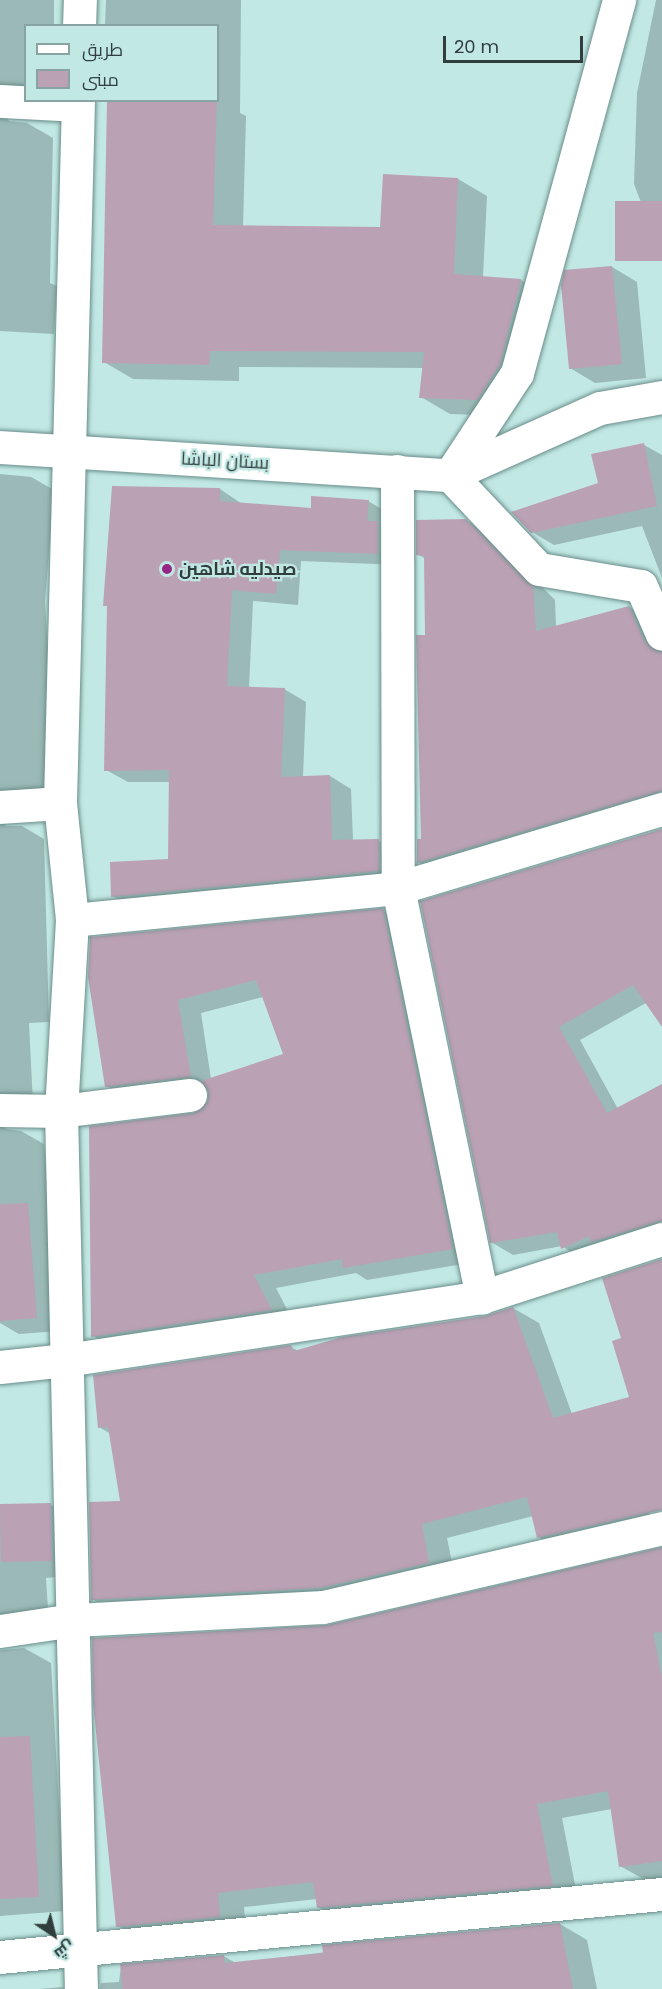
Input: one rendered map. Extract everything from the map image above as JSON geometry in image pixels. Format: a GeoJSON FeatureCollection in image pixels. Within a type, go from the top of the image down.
{"type":"FeatureCollection","features":[{"type":"Feature","properties":{"kind":"street"},"geometry":{"type":"LineString","coordinates":[[79,24],[80,0]]}},
{"type":"Feature","properties":{"kind":"street"},"geometry":{"type":"LineString","coordinates":[[450,475],[517,373],[619,0]]}},
{"type":"Feature","properties":{"kind":"street"},"geometry":{"type":"LineString","coordinates":[[0,101],[24,102]]}},
{"type":"Feature","properties":{"kind":"street"},"geometry":{"type":"LineString","coordinates":[[39,102],[78,103],[60,803],[72,920],[61,1111],[81,1989]]}},
{"type":"Feature","properties":{"kind":"street"},"geometry":{"type":"LineString","coordinates":[[450,475],[600,408],[662,397]]}},
{"type":"Feature","properties":{"kind":"street","name":"بستان الباشا"},"geometry":{"type":"LineString","coordinates":[[0,447],[450,475]]}},
{"type":"Feature","properties":{"kind":"street"},"geometry":{"type":"LineString","coordinates":[[397,471],[398,888],[482,1297]]}},
{"type":"Feature","properties":{"kind":"street"},"geometry":{"type":"LineString","coordinates":[[450,475],[539,569],[641,586],[662,634]]}},
{"type":"Feature","properties":{"kind":"street"},"geometry":{"type":"LineString","coordinates":[[0,807],[60,803]]}},
{"type":"Feature","properties":{"kind":"street"},"geometry":{"type":"LineString","coordinates":[[72,920],[398,888],[662,809]]}},
{"type":"Feature","properties":{"kind":"street"},"geometry":{"type":"LineString","coordinates":[[0,1110],[61,1111],[190,1095]]}},
{"type":"Feature","properties":{"kind":"street"},"geometry":{"type":"LineString","coordinates":[[0,1367],[66,1360],[482,1297],[662,1239]]}},
{"type":"Feature","properties":{"kind":"street"},"geometry":{"type":"LineString","coordinates":[[0,1632],[74,1620],[323,1607],[662,1528]]}},
{"type":"Feature","properties":{"kind":"street"},"geometry":{"type":"LineString","coordinates":[[0,1957],[662,1894]]}},
{"type":"Feature","properties":{"kind":"building"},"geometry":{"type":"Polygon","coordinates":[[[107,102],[217,102],[213,225],[380,227],[383,174],[458,178],[454,274],[521,279],[500,365],[477,400],[419,398],[424,352],[210,351],[209,365],[102,363],[107,102]]]}},
{"type":"Feature","properties":{"kind":"building"},"geometry":{"type":"Polygon","coordinates":[[[615,201],[662,201],[662,261],[615,261],[615,201]]]}},
{"type":"Feature","properties":{"kind":"building"},"geometry":{"type":"Polygon","coordinates":[[[612,266],[622,364],[569,369],[561,285],[564,270],[612,266]]]}},
{"type":"Feature","properties":{"kind":"building"},"geometry":{"type":"Polygon","coordinates":[[[644,443],[657,506],[531,533],[511,512],[598,483],[591,454],[644,443]]]}},
{"type":"Feature","properties":{"kind":"building"},"geometry":{"type":"Polygon","coordinates":[[[112,486],[220,488],[220,501],[311,508],[311,496],[369,500],[367,521],[378,521],[378,554],[280,550],[276,594],[232,590],[227,686],[285,688],[281,777],[330,775],[332,840],[379,839],[379,871],[111,897],[110,862],[168,859],[169,770],[104,771],[107,606],[103,606],[112,486]]]}},
{"type":"Feature","properties":{"kind":"building"},"geometry":{"type":"Polygon","coordinates":[[[466,519],[533,586],[536,631],[629,606],[645,642],[662,652],[662,791],[417,863],[417,839],[421,839],[416,635],[425,635],[424,556],[416,555],[416,520],[466,519]]]}},
{"type":"Feature","properties":{"kind":"building"},"geometry":{"type":"Polygon","coordinates":[[[662,829],[662,1027],[633,985],[559,1027],[607,1113],[662,1084],[662,1221],[591,1242],[589,1236],[561,1249],[557,1232],[490,1243],[420,901],[662,829]]]}},
{"type":"Feature","properties":{"kind":"building"},"geometry":{"type":"Polygon","coordinates":[[[383,908],[453,1249],[343,1268],[342,1259],[254,1275],[272,1310],[91,1337],[89,1126],[193,1113],[207,1102],[208,1092],[201,1081],[283,1054],[256,980],[178,1000],[191,1077],[105,1087],[88,977],[90,937],[383,908]]]}},
{"type":"Feature","properties":{"kind":"building"},"geometry":{"type":"Polygon","coordinates":[[[28,1203],[37,1318],[0,1321],[0,1204],[28,1203]]]}},
{"type":"Feature","properties":{"kind":"building"},"geometry":{"type":"Polygon","coordinates":[[[662,1259],[662,1510],[537,1538],[527,1497],[422,1524],[429,1563],[320,1588],[91,1600],[89,1502],[120,1501],[108,1427],[98,1428],[93,1375],[291,1345],[294,1351],[342,1337],[485,1316],[513,1307],[553,1418],[629,1397],[612,1341],[621,1338],[602,1278],[662,1259]]]}},
{"type":"Feature","properties":{"kind":"building"},"geometry":{"type":"Polygon","coordinates":[[[51,1503],[52,1561],[1,1562],[0,1504],[51,1503]]]}},
{"type":"Feature","properties":{"kind":"building"},"geometry":{"type":"Polygon","coordinates":[[[662,1547],[662,1632],[653,1633],[662,1678],[662,1861],[619,1867],[608,1791],[537,1804],[553,1886],[317,1908],[313,1882],[218,1893],[220,1917],[116,1927],[93,1703],[92,1638],[327,1625],[662,1547]]]}},
{"type":"Feature","properties":{"kind":"building"},"geometry":{"type":"Polygon","coordinates":[[[30,1736],[39,1897],[0,1899],[0,1737],[30,1736]]]}},
{"type":"Feature","properties":{"kind":"building"},"geometry":{"type":"Polygon","coordinates":[[[560,1923],[573,1989],[123,1989],[120,1964],[224,1955],[226,1980],[225,1963],[323,1953],[322,1945],[560,1923]]]}},
{"type":"Feature","properties":{"kind":"place","name":"صيدليه شاهين"},"geometry":{"type":"Point","coordinates":[167,569]}}]}
